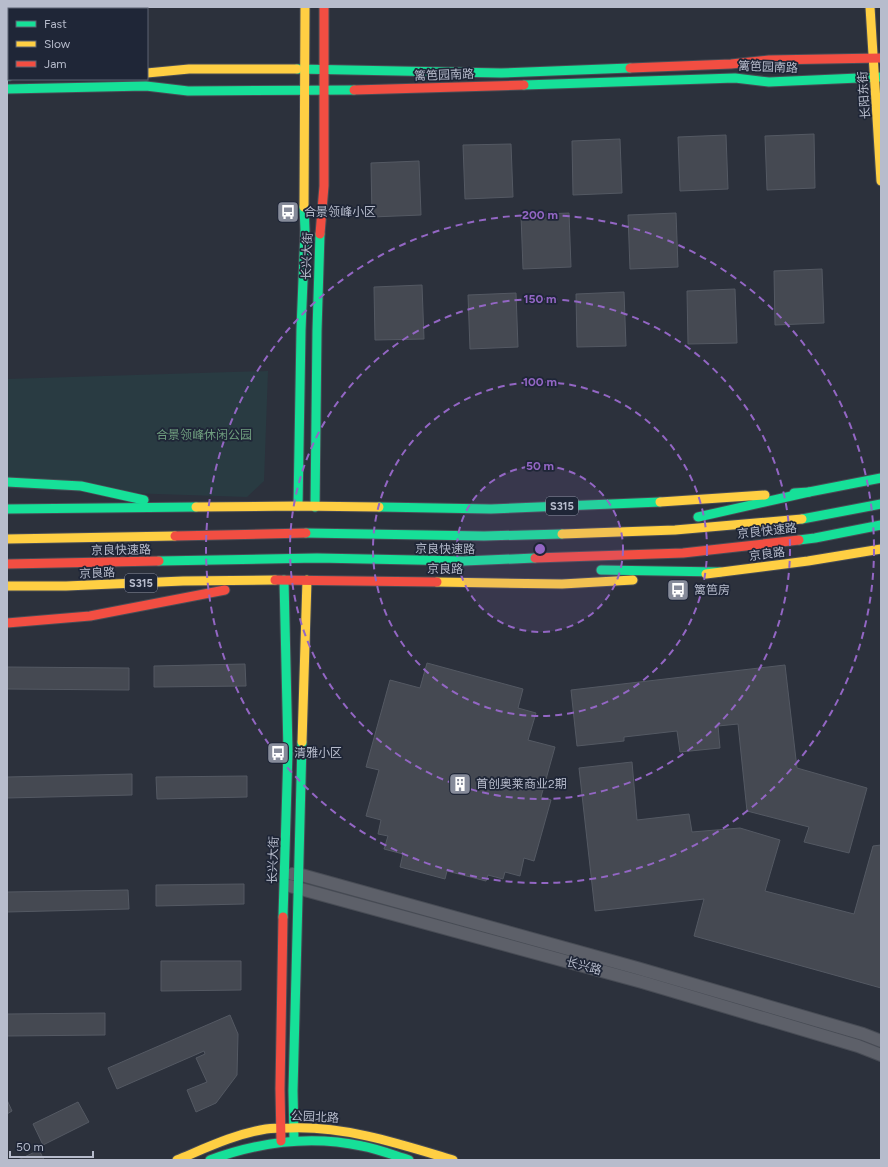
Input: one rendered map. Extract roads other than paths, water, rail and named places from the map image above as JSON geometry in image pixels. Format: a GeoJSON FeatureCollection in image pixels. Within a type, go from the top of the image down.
{"type":"FeatureCollection","features":[{"type":"Feature","properties":{"kind":"main road","name":"长兴大街"},"geometry":{"type":"LineString","coordinates":[[298,506],[301,338],[305,230],[303,189],[305,7]]}},
{"type":"Feature","properties":{"kind":"main road","name":"长兴大街"},"geometry":{"type":"LineString","coordinates":[[315,507],[317,331],[320,230],[324,186],[324,7]]}},
{"type":"Feature","properties":{"kind":"main road","name":"长阳东街"},"geometry":{"type":"LineString","coordinates":[[870,7],[877,58],[881,181]]}},
{"type":"Feature","properties":{"kind":"main road","name":"篱笆园南路"},"geometry":{"type":"LineString","coordinates":[[148,73],[189,69],[324,69],[502,73],[731,64],[769,60],[877,58]]}},
{"type":"Feature","properties":{"kind":"main road","name":"篱笆园南路"},"geometry":{"type":"LineString","coordinates":[[7,89],[146,86],[188,91],[324,91],[735,78],[769,82],[878,77]]}},
{"type":"Feature","properties":{"kind":"main road","name":"S315"},"geometry":{"type":"LineString","coordinates":[[7,509],[298,506],[492,510],[674,501],[809,492],[881,478]]}},
{"type":"Feature","properties":{"kind":"main road"},"geometry":{"type":"LineString","coordinates":[[7,482],[81,486],[140,500],[188,507]]}},
{"type":"Feature","properties":{"kind":"main road"},"geometry":{"type":"LineString","coordinates":[[638,531],[809,492]]}},
{"type":"Feature","properties":{"kind":"main road","name":"京良快速路"},"geometry":{"type":"LineString","coordinates":[[7,538],[318,533],[484,536],[675,530],[812,518],[881,504]]}},
{"type":"Feature","properties":{"kind":"main road","name":"京良快速路"},"geometry":{"type":"LineString","coordinates":[[7,564],[318,558],[464,561],[683,553],[815,538],[881,525]]}},
{"type":"Feature","properties":{"kind":"main road","name":"京良路"},"geometry":{"type":"LineString","coordinates":[[7,586],[66,586],[183,581],[280,580],[562,584],[677,577],[808,562],[881,548]]}},
{"type":"Feature","properties":{"kind":"main road"},"geometry":{"type":"LineString","coordinates":[[464,561],[529,568]]}},
{"type":"Feature","properties":{"kind":"main road"},"geometry":{"type":"LineString","coordinates":[[590,570],[720,572]]}},
{"type":"Feature","properties":{"kind":"main road","name":"长兴大街"},"geometry":{"type":"LineString","coordinates":[[280,580],[288,716],[282,949],[281,1141]]}},
{"type":"Feature","properties":{"kind":"main road"},"geometry":{"type":"LineString","coordinates":[[7,623],[90,616],[280,580]]}},
{"type":"Feature","properties":{"kind":"main road","name":"长兴大街"},"geometry":{"type":"LineString","coordinates":[[294,1140],[293,1083],[297,887],[307,580]]}},
{"type":"Feature","properties":{"kind":"main road","name":"公园北路"},"geometry":{"type":"LineString","coordinates":[[178,1160],[223,1141],[261,1130],[294,1127],[359,1133],[453,1160]]}},
{"type":"Feature","properties":{"kind":"main road","name":"公园北路"},"geometry":{"type":"LineString","coordinates":[[210,1160],[228,1152],[281,1141],[316,1140],[358,1145],[409,1160]]}},
{"type":"Feature","properties":{"kind":"street","name":"长兴路"},"geometry":{"type":"LineString","coordinates":[[285,879],[298,874],[637,968],[863,1034],[881,1041]]}},
{"type":"Feature","properties":{"kind":"street","name":"长兴路"},"geometry":{"type":"LineString","coordinates":[[285,879],[297,887],[642,982],[858,1046],[881,1055]]}},
{"type":"Feature","properties":{"kind":"place","name":"合景领峰小区"},"geometry":{"type":"Point","coordinates":[288,212]}},
{"type":"Feature","properties":{"kind":"place","name":"篱笆房"},"geometry":{"type":"Point","coordinates":[678,590]}},
{"type":"Feature","properties":{"kind":"place","name":"清雅小区"},"geometry":{"type":"Point","coordinates":[278,753]}},
{"type":"Feature","properties":{"kind":"place","name":"首创奥莱商业2期"},"geometry":{"type":"Point","coordinates":[460,784]}},
{"type":"Feature","properties":{"kind":"park label","name":"合景领峰休闲公园"},"geometry":{"type":"Point","coordinates":[204,435]}}]}
